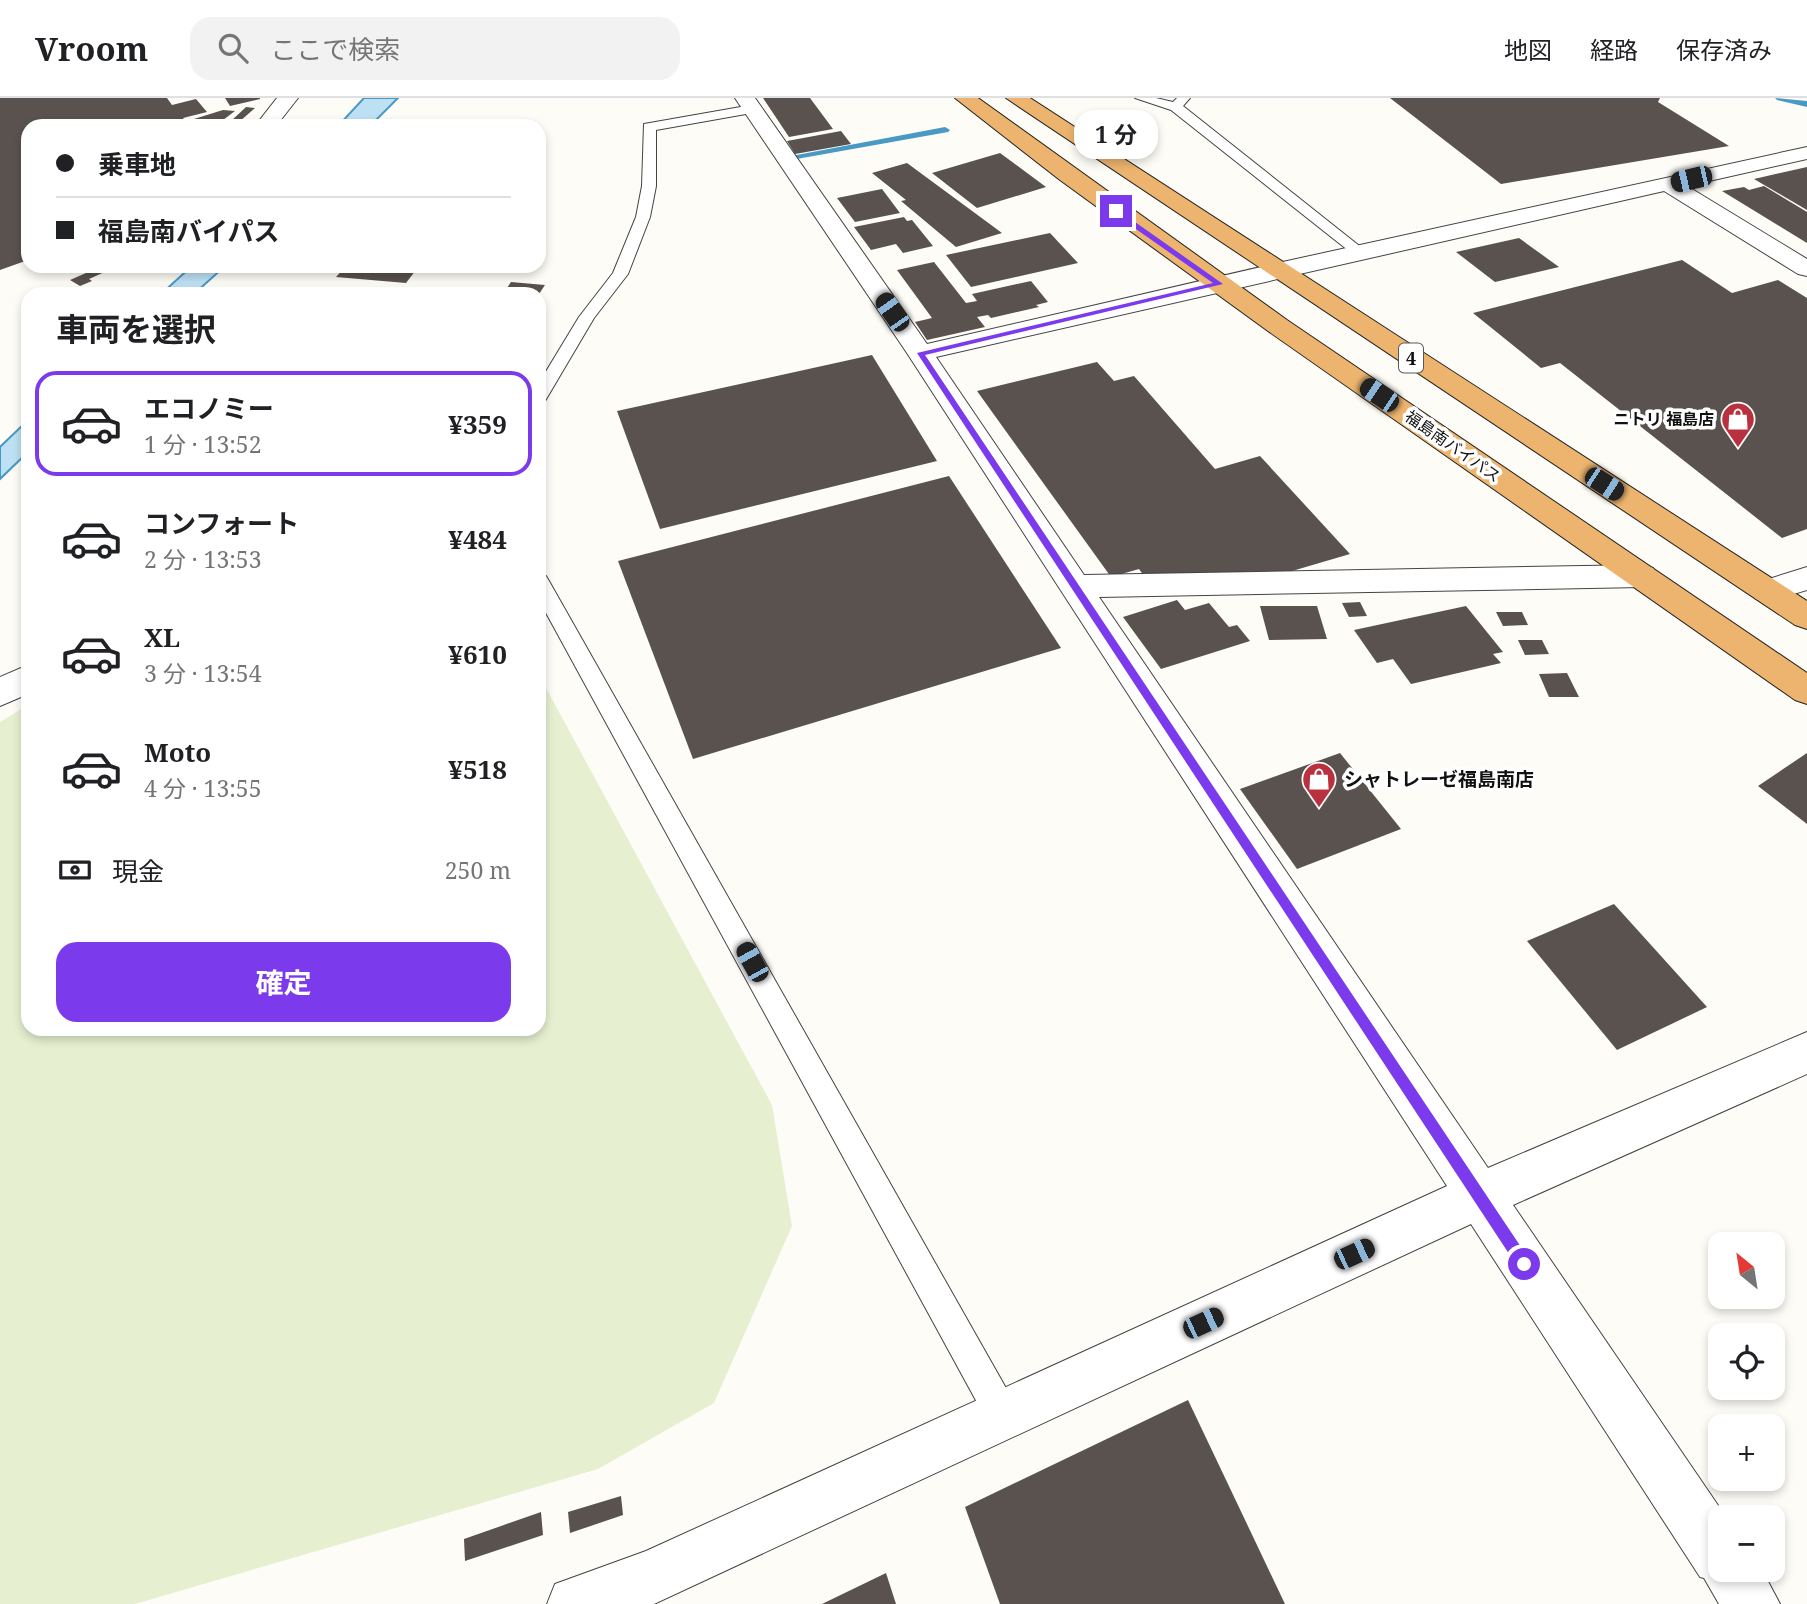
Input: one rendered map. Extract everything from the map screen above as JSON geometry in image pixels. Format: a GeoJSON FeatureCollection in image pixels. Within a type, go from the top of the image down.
{"type":"FeatureCollection","features":[{"type":"Feature","properties":{"kind":"highway","name":"福島南バイパス"},"geometry":{"type":"LineString","coordinates":[[965,98],[1095,197],[1807,691]]}},
{"type":"Feature","properties":{"kind":"highway","name":"4"},"geometry":{"type":"LineString","coordinates":[[1016,98],[1807,617]]}},
{"type":"Feature","properties":{"kind":"street"},"geometry":{"type":"LineString","coordinates":[[271,119],[288,98]]}},
{"type":"Feature","properties":{"kind":"street"},"geometry":{"type":"LineString","coordinates":[[749,103],[920,353],[1708,1538]]}},
{"type":"Feature","properties":{"kind":"street"},"geometry":{"type":"LineString","coordinates":[[920,353],[1278,270],[1807,153]]}},
{"type":"Feature","properties":{"kind":"street"},"geometry":{"type":"LineString","coordinates":[[1668,184],[1807,268]]}},
{"type":"Feature","properties":{"kind":"street"},"geometry":{"type":"LineString","coordinates":[[1075,586],[1642,576]]}},
{"type":"Feature","properties":{"kind":"street"},"geometry":{"type":"LineString","coordinates":[[1767,591],[1807,578]]}},
{"type":"Feature","properties":{"kind":"street"},"geometry":{"type":"LineString","coordinates":[[0,693],[21,682]]}},
{"type":"Feature","properties":{"kind":"street"},"geometry":{"type":"LineString","coordinates":[[575,1604],[657,1590],[1003,1416],[1479,1196],[1807,1053]]}},
{"type":"Feature","properties":{"kind":"street"},"geometry":{"type":"LineString","coordinates":[[1737,1582],[1752,1604]]}},
{"type":"Feature","properties":{"kind":"lane"},"geometry":{"type":"LineString","coordinates":[[1141,98],[1180,102],[1359,253]]}},
{"type":"Feature","properties":{"kind":"lane"},"geometry":{"type":"LineString","coordinates":[[546,385],[587,317],[620,274],[643,217],[649,186],[649,127],[749,103]]}},
{"type":"Feature","properties":{"kind":"lane"},"geometry":{"type":"LineString","coordinates":[[546,594],[1003,1416]]}},
{"type":"Feature","properties":{"kind":"green space"},"geometry":{"type":"Polygon","coordinates":[[[546,688],[772,1105],[792,1226],[714,1403],[598,1469],[135,1604],[0,1604],[0,722],[21,709],[21,1036],[546,1036],[546,688]]]}},
{"type":"Feature","properties":{"kind":"water"},"geometry":{"type":"Polygon","coordinates":[[[364,98],[398,98],[377,119],[344,119],[364,98]]]}},
{"type":"Feature","properties":{"kind":"water"},"geometry":{"type":"Polygon","coordinates":[[[184,273],[217,273],[202,287],[169,287],[184,273]]]}},
{"type":"Feature","properties":{"kind":"water"},"geometry":{"type":"Polygon","coordinates":[[[21,427],[21,459],[0,479],[0,447],[21,427]]]}},
{"type":"Feature","properties":{"kind":"building"},"geometry":{"type":"Polygon","coordinates":[[[0,98],[167,98],[172,105],[196,99],[207,112],[184,119],[21,119],[21,262],[0,270],[0,98]]]}},
{"type":"Feature","properties":{"kind":"building"},"geometry":{"type":"Polygon","coordinates":[[[225,98],[260,98],[260,99],[230,106],[225,98]]]}},
{"type":"Feature","properties":{"kind":"building"},"geometry":{"type":"Polygon","coordinates":[[[763,98],[810,98],[833,129],[789,137],[763,98]]]}},
{"type":"Feature","properties":{"kind":"building"},"geometry":{"type":"Polygon","coordinates":[[[1390,98],[1660,98],[1658,102],[1729,146],[1501,184],[1390,98]]]}},
{"type":"Feature","properties":{"kind":"building"},"geometry":{"type":"Polygon","coordinates":[[[246,107],[255,108],[242,119],[233,119],[246,107]]]}},
{"type":"Feature","properties":{"kind":"building"},"geometry":{"type":"Polygon","coordinates":[[[223,110],[235,111],[224,119],[194,119],[223,110]]]}},
{"type":"Feature","properties":{"kind":"building"},"geometry":{"type":"Polygon","coordinates":[[[841,131],[851,144],[795,154],[787,141],[841,131]]]}},
{"type":"Feature","properties":{"kind":"building"},"geometry":{"type":"Polygon","coordinates":[[[1000,153],[1046,187],[977,208],[932,173],[1000,153]]]}},
{"type":"Feature","properties":{"kind":"building"},"geometry":{"type":"Polygon","coordinates":[[[907,163],[1002,233],[956,247],[901,201],[906,200],[872,173],[907,163]]]}},
{"type":"Feature","properties":{"kind":"building"},"geometry":{"type":"Polygon","coordinates":[[[1807,167],[1807,210],[1754,179],[1807,167]]]}},
{"type":"Feature","properties":{"kind":"building"},"geometry":{"type":"Polygon","coordinates":[[[1764,186],[1807,212],[1807,243],[1722,191],[1744,187],[1749,190],[1764,186]]]}},
{"type":"Feature","properties":{"kind":"building"},"geometry":{"type":"Polygon","coordinates":[[[882,189],[900,213],[855,222],[837,198],[882,189]]]}},
{"type":"Feature","properties":{"kind":"building"},"geometry":{"type":"Polygon","coordinates":[[[904,217],[907,221],[912,220],[933,246],[903,253],[896,244],[871,250],[854,227],[904,217]]]}},
{"type":"Feature","properties":{"kind":"building"},"geometry":{"type":"Polygon","coordinates":[[[1050,233],[1078,263],[971,287],[946,255],[1050,233]]]}},
{"type":"Feature","properties":{"kind":"building"},"geometry":{"type":"Polygon","coordinates":[[[1519,238],[1559,267],[1495,282],[1456,252],[1519,238]]]}},
{"type":"Feature","properties":{"kind":"building","name":"ニトリ 福島店"},"geometry":{"type":"Polygon","coordinates":[[[1682,260],[1732,293],[1778,280],[1807,298],[1807,529],[1782,538],[1560,363],[1541,368],[1473,313],[1682,260]]]}},
{"type":"Feature","properties":{"kind":"building"},"geometry":{"type":"Polygon","coordinates":[[[934,262],[966,303],[977,301],[972,294],[1031,281],[1048,302],[1036,305],[1039,307],[991,318],[988,315],[977,317],[985,327],[927,340],[915,322],[932,318],[897,270],[934,262]]]}},
{"type":"Feature","properties":{"kind":"building"},"geometry":{"type":"Polygon","coordinates":[[[86,273],[102,273],[80,286],[70,280],[86,273]]]}},
{"type":"Feature","properties":{"kind":"building"},"geometry":{"type":"Polygon","coordinates":[[[340,273],[414,273],[406,283],[336,277],[340,273]]]}},
{"type":"Feature","properties":{"kind":"building"},"geometry":{"type":"Polygon","coordinates":[[[511,282],[545,285],[544,287],[508,287],[511,282]]]}},
{"type":"Feature","properties":{"kind":"building"},"geometry":{"type":"Polygon","coordinates":[[[872,355],[937,461],[660,529],[617,411],[872,355]]]}},
{"type":"Feature","properties":{"kind":"building"},"geometry":{"type":"Polygon","coordinates":[[[1097,362],[1114,381],[1134,376],[1215,469],[1260,456],[1350,554],[1275,576],[1270,571],[1144,576],[1139,569],[1111,577],[977,391],[1097,362]]]}},
{"type":"Feature","properties":{"kind":"building"},"geometry":{"type":"Polygon","coordinates":[[[949,476],[1061,648],[693,759],[618,561],[949,476]]]}},
{"type":"Feature","properties":{"kind":"building"},"geometry":{"type":"Polygon","coordinates":[[[1177,600],[1185,610],[1209,603],[1229,627],[1237,625],[1250,641],[1161,669],[1123,617],[1177,600]]]}},
{"type":"Feature","properties":{"kind":"building"},"geometry":{"type":"Polygon","coordinates":[[[1360,602],[1367,616],[1349,617],[1342,603],[1360,602]]]}},
{"type":"Feature","properties":{"kind":"building"},"geometry":{"type":"Polygon","coordinates":[[[1260,606],[1317,606],[1327,639],[1269,640],[1260,606]]]}},
{"type":"Feature","properties":{"kind":"building"},"geometry":{"type":"Polygon","coordinates":[[[1466,606],[1503,652],[1493,654],[1501,663],[1411,684],[1393,659],[1377,663],[1354,630],[1466,606]]]}},
{"type":"Feature","properties":{"kind":"building"},"geometry":{"type":"Polygon","coordinates":[[[1496,612],[1522,612],[1528,625],[1503,626],[1496,612]]]}},
{"type":"Feature","properties":{"kind":"building"},"geometry":{"type":"Polygon","coordinates":[[[1518,640],[1542,640],[1549,654],[1525,655],[1518,640]]]}},
{"type":"Feature","properties":{"kind":"building"},"geometry":{"type":"Polygon","coordinates":[[[1567,673],[1579,697],[1549,697],[1539,674],[1567,673]]]}},
{"type":"Feature","properties":{"kind":"building","name":"シャトレーゼ福島南店"},"geometry":{"type":"Polygon","coordinates":[[[1340,753],[1401,829],[1297,869],[1240,789],[1340,753]]]}},
{"type":"Feature","properties":{"kind":"building"},"geometry":{"type":"Polygon","coordinates":[[[1807,753],[1807,824],[1758,786],[1807,753]]]}},
{"type":"Feature","properties":{"kind":"building"},"geometry":{"type":"Polygon","coordinates":[[[1614,904],[1707,1007],[1617,1050],[1527,941],[1614,904]]]}},
{"type":"Feature","properties":{"kind":"building"},"geometry":{"type":"Polygon","coordinates":[[[1188,1400],[1285,1604],[1000,1604],[965,1507],[1188,1400]]]}},
{"type":"Feature","properties":{"kind":"building"},"geometry":{"type":"Polygon","coordinates":[[[621,1496],[623,1515],[570,1533],[568,1512],[621,1496]]]}},
{"type":"Feature","properties":{"kind":"building"},"geometry":{"type":"Polygon","coordinates":[[[541,1512],[543,1535],[465,1561],[464,1539],[541,1512]]]}},
{"type":"Feature","properties":{"kind":"building"},"geometry":{"type":"Polygon","coordinates":[[[886,1573],[896,1604],[822,1604],[886,1573]]]}},
{"type":"Feature","properties":{"kind":"waterway"},"geometry":{"type":"LineString","coordinates":[[1780,98],[1807,104]]}},
{"type":"Feature","properties":{"kind":"waterway"},"geometry":{"type":"LineString","coordinates":[[791,157],[945,130]]}},
{"type":"Feature","properties":{"kind":"place","name":"ニトリ 福島店"},"geometry":{"type":"Point","coordinates":[1738,449]}},
{"type":"Feature","properties":{"kind":"place","name":"シャトレーゼ福島南店"},"geometry":{"type":"Point","coordinates":[1319,809]}},
{"type":"Feature","properties":{"kind":"route"},"geometry":{"type":"LineString","coordinates":[[1116,211],[1219,284],[920,353],[1524,1264]]}}]}
